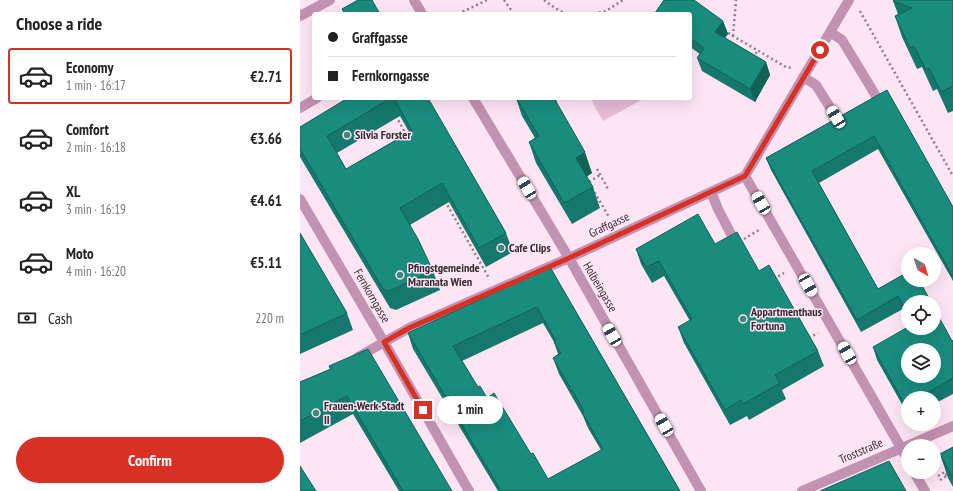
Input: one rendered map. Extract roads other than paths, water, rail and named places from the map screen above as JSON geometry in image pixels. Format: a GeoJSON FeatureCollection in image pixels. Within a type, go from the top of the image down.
{"type":"FeatureCollection","features":[{"type":"Feature","properties":{"kind":"street"},"geometry":{"type":"LineString","coordinates":[[300,16],[330,0]]}},
{"type":"Feature","properties":{"kind":"street"},"geometry":{"type":"LineString","coordinates":[[414,0],[421,12]]}},
{"type":"Feature","properties":{"kind":"street"},"geometry":{"type":"LineString","coordinates":[[849,0],[745,176],[901,448]]}},
{"type":"Feature","properties":{"kind":"street"},"geometry":{"type":"LineString","coordinates":[[830,32],[842,40],[876,96]]}},
{"type":"Feature","properties":{"kind":"street"},"geometry":{"type":"LineString","coordinates":[[805,74],[816,85],[836,117]]}},
{"type":"Feature","properties":{"kind":"street"},"geometry":{"type":"LineString","coordinates":[[300,108],[314,100]]}},
{"type":"Feature","properties":{"kind":"street","name":"Holbeingasse"},"geometry":{"type":"LineString","coordinates":[[474,100],[569,258],[701,491]]}},
{"type":"Feature","properties":{"kind":"street","name":"Graffgasse"},"geometry":{"type":"LineString","coordinates":[[350,360],[409,328],[569,258],[745,176]]}},
{"type":"Feature","properties":{"kind":"street"},"geometry":{"type":"LineString","coordinates":[[711,192],[731,234]]}},
{"type":"Feature","properties":{"kind":"street","name":"Fernkorngasse"},"geometry":{"type":"LineString","coordinates":[[300,199],[469,491]]}},
{"type":"Feature","properties":{"kind":"street","name":"Troststraße"},"geometry":{"type":"LineString","coordinates":[[922,439],[953,426]]}},
{"type":"Feature","properties":{"kind":"street","name":"Troststraße"},"geometry":{"type":"LineString","coordinates":[[802,491],[901,448]]}},
{"type":"Feature","properties":{"kind":"street"},"geometry":{"type":"LineString","coordinates":[[918,479],[925,491]]}},
{"type":"Feature","properties":{"kind":"place","name":"Silvia Forster"},"geometry":{"type":"Point","coordinates":[347,135]}},
{"type":"Feature","properties":{"kind":"place","name":"Cafe Clips"},"geometry":{"type":"Point","coordinates":[501,248]}},
{"type":"Feature","properties":{"kind":"place","name":"Pfingstgemeinde Maranata Wien"},"geometry":{"type":"Point","coordinates":[400,275]}},
{"type":"Feature","properties":{"kind":"place","name":"Appartmenthaus Fortuna"},"geometry":{"type":"Point","coordinates":[743,319]}},
{"type":"Feature","properties":{"kind":"place","name":"Frauen-Werk-Stadt II"},"geometry":{"type":"Point","coordinates":[316,413]}}]}
